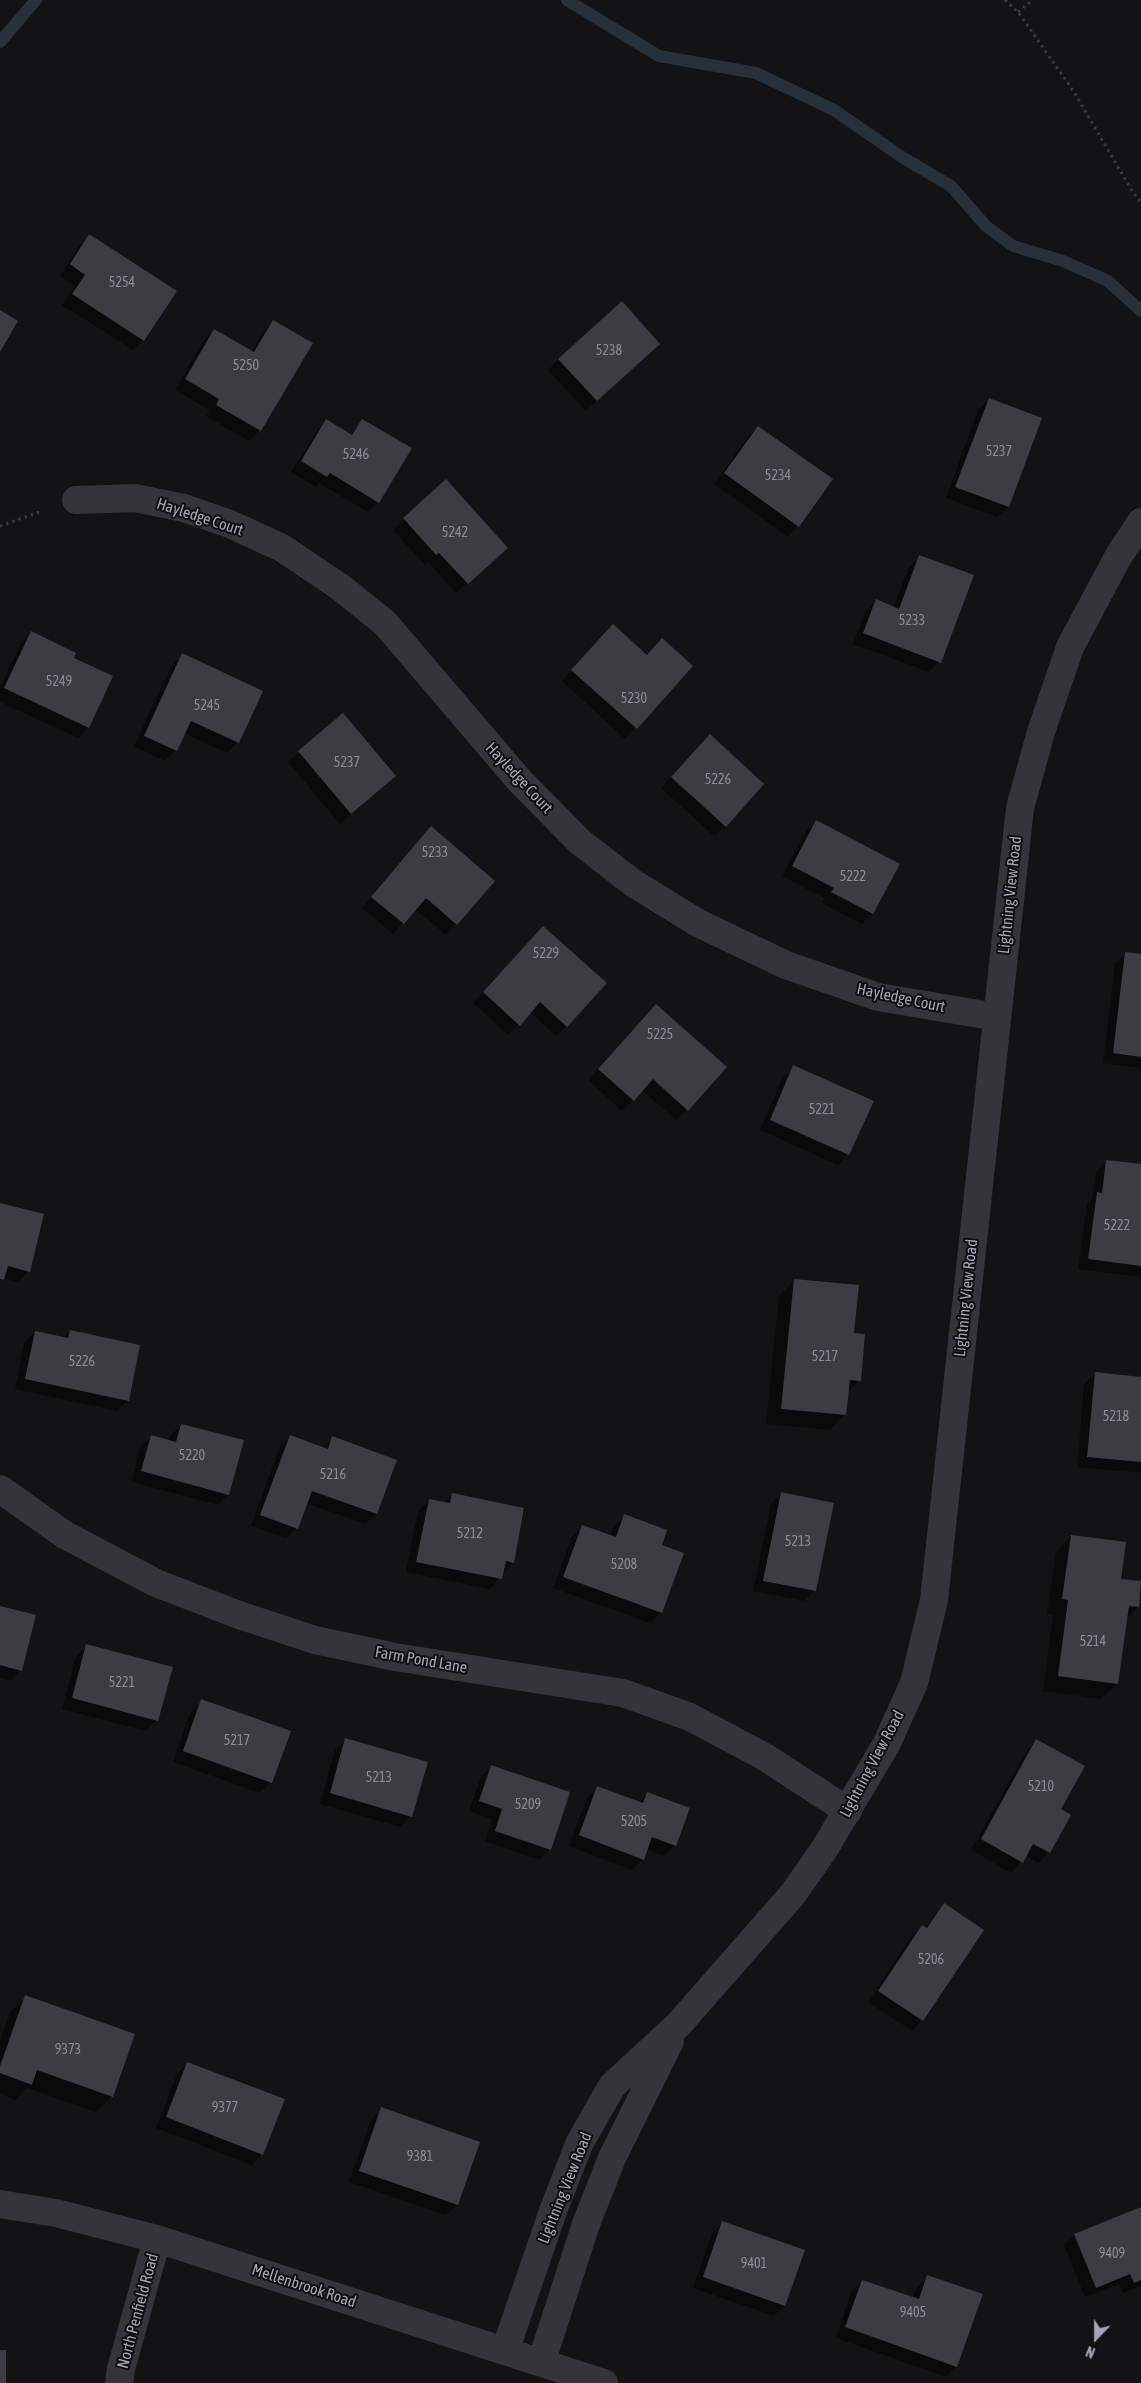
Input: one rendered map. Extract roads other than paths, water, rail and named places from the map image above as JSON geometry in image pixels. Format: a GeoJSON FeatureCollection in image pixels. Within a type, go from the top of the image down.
{"type":"FeatureCollection","features":[{"type":"Feature","properties":{"kind":"street","name":"Hayledge Court"},"geometry":{"type":"LineString","coordinates":[[76,500],[135,498],[184,508],[230,524],[282,548],[340,587],[385,622],[519,780],[580,842],[633,883],[698,923],[786,965],[878,997],[997,1017]]}},
{"type":"Feature","properties":{"kind":"street","name":"Lightning View Road"},"geometry":{"type":"LineString","coordinates":[[506,2352],[579,2144],[612,2086],[679,2024],[793,1894],[848,1811],[887,1743],[914,1682],[934,1600],[1020,808],[1041,732],[1070,647],[1118,557],[1141,522]]}},
{"type":"Feature","properties":{"kind":"street","name":"Farm Pond Lane"},"geometry":{"type":"LineString","coordinates":[[0,1489],[65,1535],[156,1583],[239,1616],[315,1640],[396,1657],[623,1693],[690,1717],[765,1757],[848,1811]]}},
{"type":"Feature","properties":{"kind":"street","name":"Lightning View Road"},"geometry":{"type":"LineString","coordinates":[[541,2363],[586,2224],[612,2158],[679,2024]]}},
{"type":"Feature","properties":{"kind":"street","name":"Mellenbrook Road"},"geometry":{"type":"LineString","coordinates":[[0,2204],[56,2213],[158,2239],[604,2383]]}},
{"type":"Feature","properties":{"kind":"street","name":"North Penfield Road"},"geometry":{"type":"LineString","coordinates":[[119,2383],[121,2369],[158,2239]]}},
{"type":"Feature","properties":{"kind":"waterway"},"geometry":{"type":"LineString","coordinates":[[0,42],[36,0]]}},
{"type":"Feature","properties":{"kind":"waterway"},"geometry":{"type":"LineString","coordinates":[[567,0],[659,56],[756,73],[834,110],[902,157],[951,186],[986,226],[1013,246],[1063,261],[1108,281],[1141,311]]}}]}
